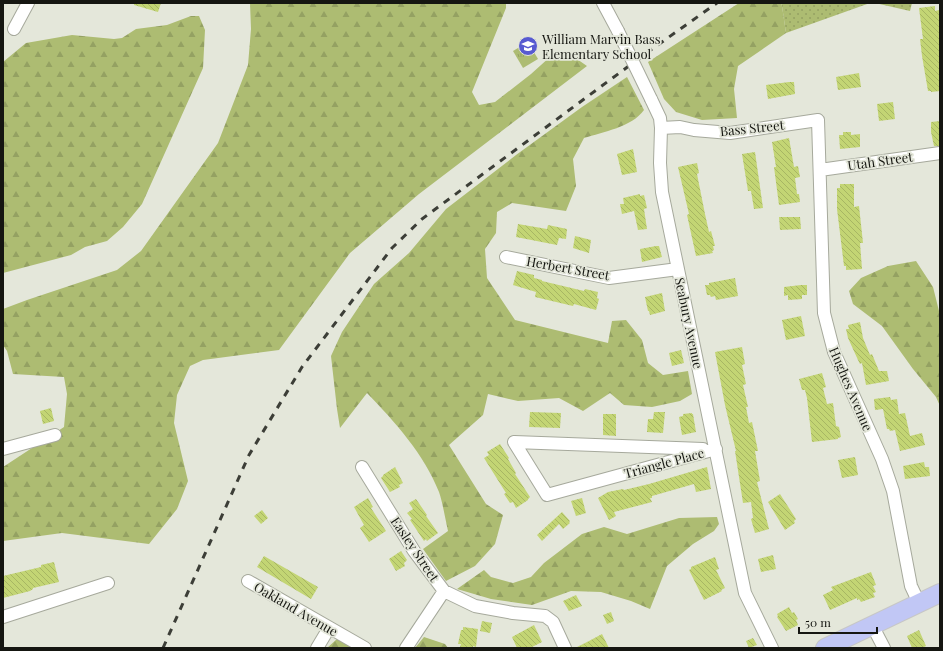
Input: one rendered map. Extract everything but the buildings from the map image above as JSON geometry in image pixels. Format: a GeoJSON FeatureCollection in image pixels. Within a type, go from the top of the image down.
{"type":"FeatureCollection","features":[{"type":"Feature","properties":{"kind":"main road"},"geometry":{"type":"LineString","coordinates":[[825,648],[940,593]]}},
{"type":"Feature","properties":{"kind":"street"},"geometry":{"type":"LineString","coordinates":[[14,29],[28,3]]}},
{"type":"Feature","properties":{"kind":"street","name":"Seabury Avenue"},"geometry":{"type":"LineString","coordinates":[[603,3],[660,118],[660,164],[662,192],[745,593],[772,648]]}},
{"type":"Feature","properties":{"kind":"street","name":"Bass Street"},"geometry":{"type":"LineString","coordinates":[[661,128],[680,127],[694,130],[730,133],[818,120]]}},
{"type":"Feature","properties":{"kind":"street","name":"Hughes Avenue"},"geometry":{"type":"LineString","coordinates":[[818,120],[824,313],[834,352],[882,459],[893,491],[911,586],[918,603]]}},
{"type":"Feature","properties":{"kind":"street","name":"Utah Street"},"geometry":{"type":"LineString","coordinates":[[820,170],[940,153]]}},
{"type":"Feature","properties":{"kind":"street","name":"Herbert Street"},"geometry":{"type":"LineString","coordinates":[[506,257],[609,278],[678,269]]}},
{"type":"Feature","properties":{"kind":"street"},"geometry":{"type":"LineString","coordinates":[[3,450],[55,434]]}},
{"type":"Feature","properties":{"kind":"street","name":"Triangle Place"},"geometry":{"type":"LineString","coordinates":[[514,442],[689,448],[716,449],[547,495],[514,442]]}},
{"type":"Feature","properties":{"kind":"street","name":"Easley Street"},"geometry":{"type":"LineString","coordinates":[[362,467],[414,551],[444,591],[475,606],[513,613],[545,616],[553,622],[565,648]]}},
{"type":"Feature","properties":{"kind":"street","name":"Oakland Avenue"},"geometry":{"type":"LineString","coordinates":[[248,581],[365,648]]}},
{"type":"Feature","properties":{"kind":"street"},"geometry":{"type":"LineString","coordinates":[[3,617],[108,583]]}},
{"type":"Feature","properties":{"kind":"street"},"geometry":{"type":"LineString","coordinates":[[406,648],[444,591]]}},
{"type":"Feature","properties":{"kind":"street"},"geometry":{"type":"LineString","coordinates":[[872,625],[884,648]]}},
{"type":"Feature","properties":{"kind":"street"},"geometry":{"type":"LineString","coordinates":[[317,648],[329,628]]}},
{"type":"Feature","properties":{"kind":"green space"},"geometry":{"type":"Polygon","coordinates":[[[250,3],[506,3],[506,8],[472,92],[479,105],[495,102],[531,74],[551,56],[574,57],[587,66],[419,194],[350,253],[279,350],[203,360],[190,366],[177,395],[174,423],[188,481],[177,509],[149,544],[62,533],[3,541],[3,467],[64,427],[67,394],[64,377],[13,374],[7,351],[3,345],[3,309],[117,270],[141,251],[218,143],[248,65],[251,29],[250,3]]]}},
{"type":"Feature","properties":{"kind":"green space"},"geometry":{"type":"Polygon","coordinates":[[[739,3],[781,3],[786,33],[738,66],[734,89],[737,118],[702,120],[676,112],[664,99],[648,62],[739,3]]]}},
{"type":"Feature","properties":{"kind":"green space"},"geometry":{"type":"Polygon","coordinates":[[[781,3],[870,3],[786,33],[781,3]]]}},
{"type":"Feature","properties":{"kind":"green space"},"geometry":{"type":"Polygon","coordinates":[[[875,3],[912,3],[910,11],[875,3]]]}},
{"type":"Feature","properties":{"kind":"green space"},"geometry":{"type":"Polygon","coordinates":[[[191,16],[199,16],[205,30],[203,68],[142,204],[123,227],[107,241],[85,247],[71,255],[3,273],[3,62],[26,43],[72,35],[114,39],[122,38],[136,29],[167,25],[191,16]]]}},
{"type":"Feature","properties":{"kind":"green space"},"geometry":{"type":"Polygon","coordinates":[[[528,42],[538,59],[523,68],[513,51],[528,42]]]}},
{"type":"Feature","properties":{"kind":"green space"},"geometry":{"type":"Polygon","coordinates":[[[627,77],[644,110],[639,116],[625,125],[584,138],[573,159],[576,186],[566,211],[512,203],[497,212],[496,233],[485,249],[487,278],[515,320],[608,343],[612,321],[626,320],[642,340],[648,363],[663,375],[688,371],[692,394],[680,401],[652,407],[624,405],[610,393],[583,411],[559,398],[518,401],[488,394],[483,415],[449,445],[486,504],[503,515],[495,544],[475,566],[446,581],[423,549],[448,531],[439,492],[433,478],[408,439],[367,393],[340,428],[331,356],[342,332],[374,284],[409,253],[446,209],[516,155],[582,107],[627,77]]]}},
{"type":"Feature","properties":{"kind":"green space"},"geometry":{"type":"Polygon","coordinates":[[[916,261],[933,287],[940,315],[940,406],[936,397],[913,369],[882,326],[853,304],[849,291],[861,278],[888,266],[916,261]]]}},
{"type":"Feature","properties":{"kind":"green space"},"geometry":{"type":"Polygon","coordinates":[[[717,517],[719,524],[714,531],[693,544],[667,566],[650,609],[631,601],[601,592],[571,591],[532,605],[491,599],[457,589],[484,570],[491,577],[513,583],[531,577],[544,563],[582,534],[604,527],[627,534],[679,518],[717,517]]]}},
{"type":"Feature","properties":{"kind":"green space"},"geometry":{"type":"Polygon","coordinates":[[[424,637],[445,644],[448,648],[415,648],[424,637]]]}},
{"type":"Feature","properties":{"kind":"green space"},"geometry":{"type":"Polygon","coordinates":[[[337,639],[353,648],[327,648],[337,639]]]}},
{"type":"Feature","properties":{"kind":"railway"},"geometry":{"type":"LineString","coordinates":[[163,648],[249,455],[302,367],[392,248],[422,219],[645,54],[717,3]]}},
{"type":"Feature","properties":{"kind":"place","name":"William Marvin Bass Elementary School"},"geometry":{"type":"Point","coordinates":[528,46]}}]}
